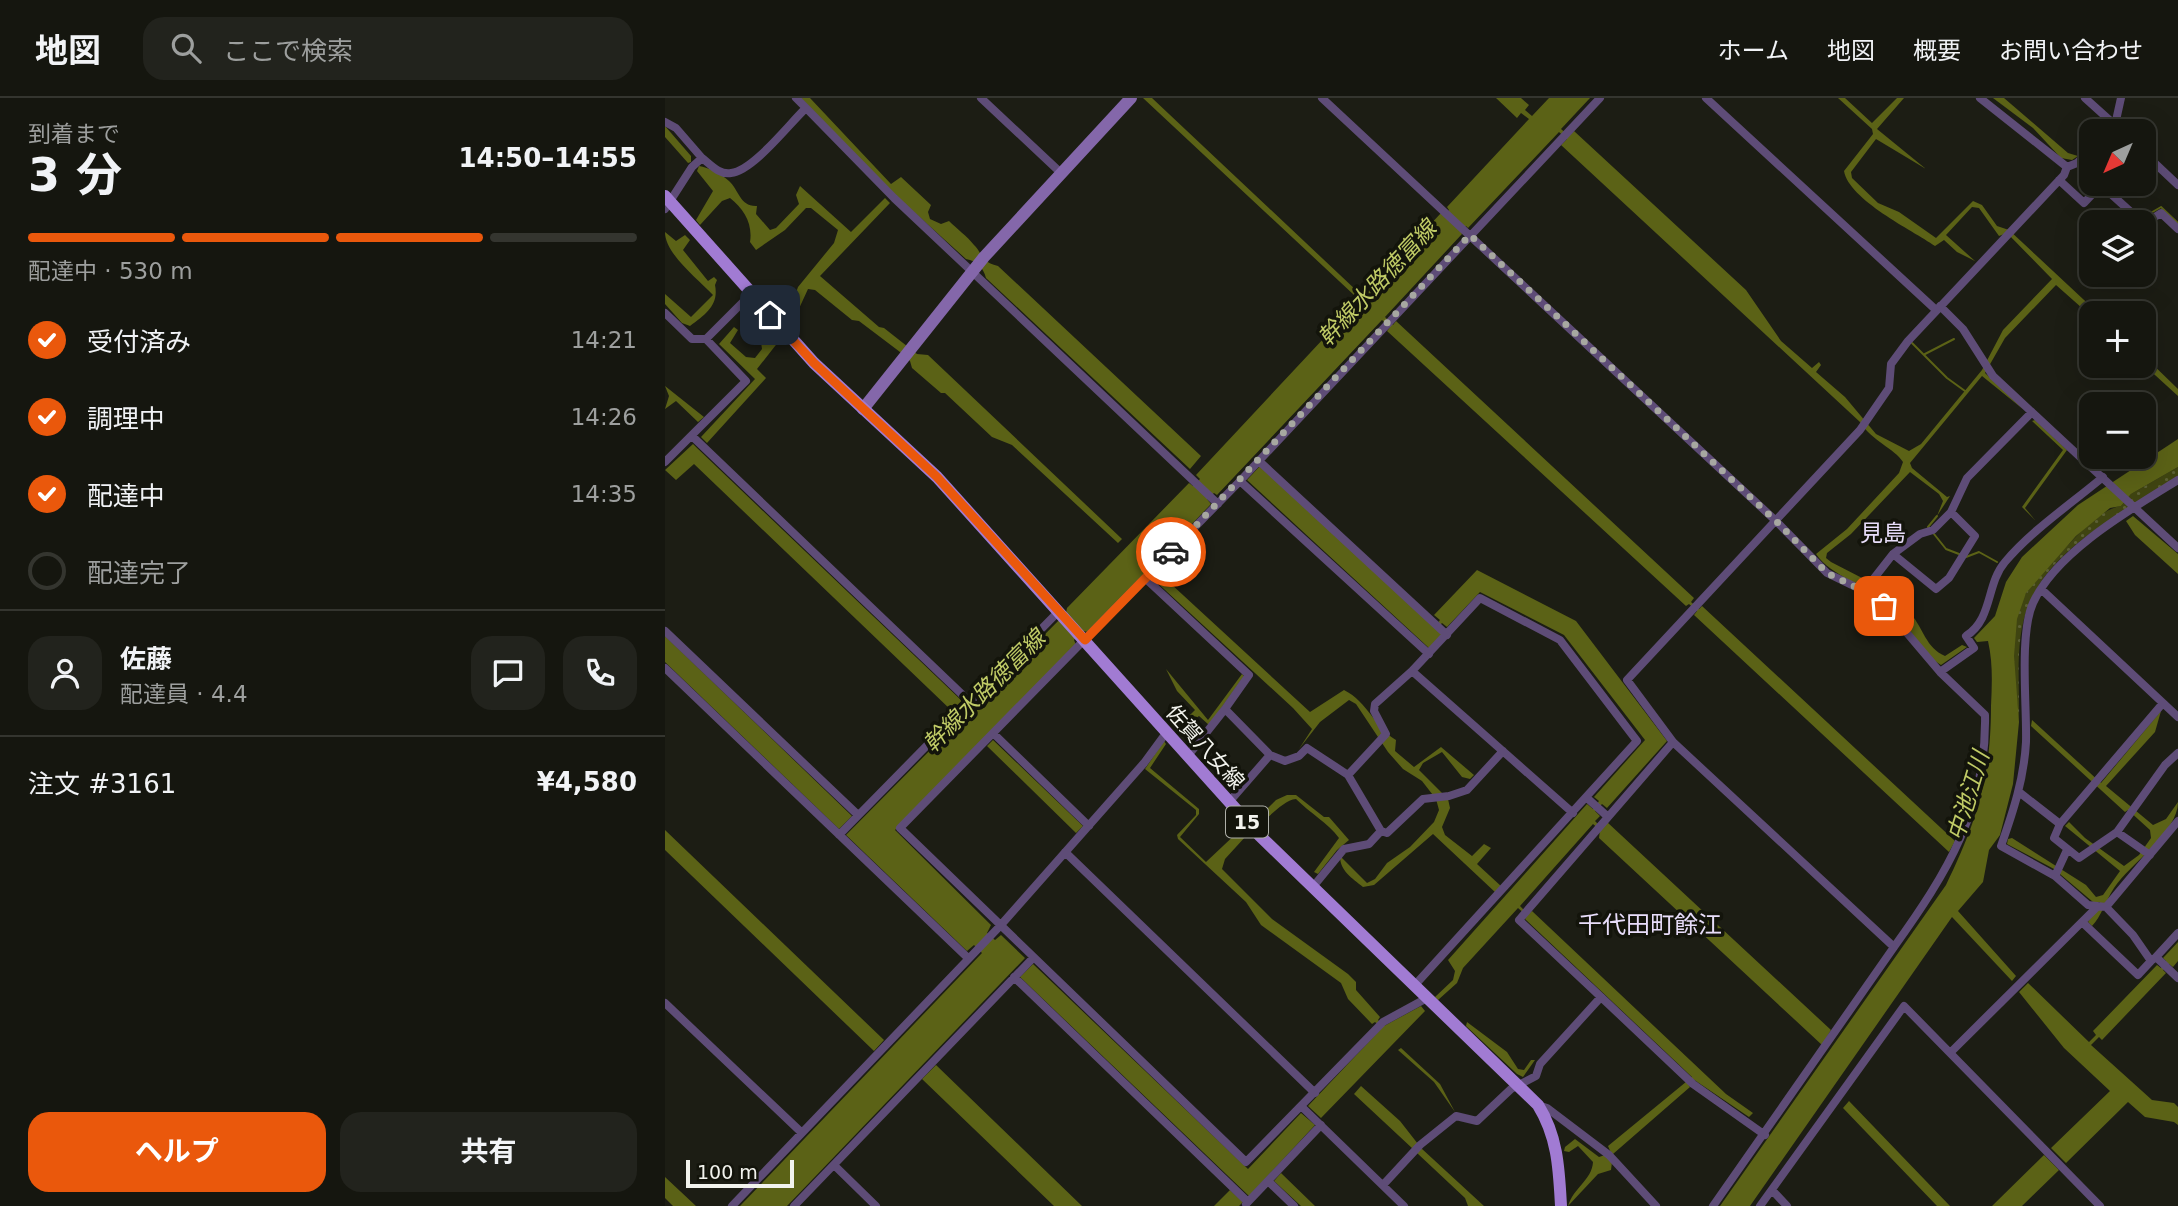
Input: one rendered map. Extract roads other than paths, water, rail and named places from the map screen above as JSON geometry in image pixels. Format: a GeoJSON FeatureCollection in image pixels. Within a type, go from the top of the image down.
{"type":"FeatureCollection","features":[{"type":"Feature","properties":{"kind":"main road","name":"15"},"geometry":{"type":"LineString","coordinates":[[667,202],[814,363],[937,477],[1083,637]]}},
{"type":"Feature","properties":{"kind":"main road","name":"佐賀八女線"},"geometry":{"type":"LineString","coordinates":[[1083,637],[1229,803],[1312,888],[1538,1105],[1552,1131],[1557,1148],[1561,1206]]}},
{"type":"Feature","properties":{"kind":"street"},"geometry":{"type":"LineString","coordinates":[[796,98],[894,198],[1216,501]]}},
{"type":"Feature","properties":{"kind":"street"},"geometry":{"type":"LineString","coordinates":[[981,98],[1061,173]]}},
{"type":"Feature","properties":{"kind":"street"},"geometry":{"type":"LineString","coordinates":[[863,409],[984,257],[1131,98]]}},
{"type":"Feature","properties":{"kind":"street"},"geometry":{"type":"LineString","coordinates":[[1322,98],[1776,521],[1827,573],[1866,587],[1940,673],[1985,715],[1986,747],[1977,794],[1960,845],[1894,947],[1713,1206]]}},
{"type":"Feature","properties":{"kind":"street"},"geometry":{"type":"LineString","coordinates":[[1431,1002],[1381,1024],[1246,1162],[1033,958],[996,930],[900,828],[1083,637],[1145,578],[1216,501],[1241,481],[1468,233],[1599,98]]}},
{"type":"Feature","properties":{"kind":"street"},"geometry":{"type":"LineString","coordinates":[[1706,98],[1963,329],[1986,364],[2032,412],[2178,548]]}},
{"type":"Feature","properties":{"kind":"street"},"geometry":{"type":"LineString","coordinates":[[1980,98],[2067,167]]}},
{"type":"Feature","properties":{"kind":"street"},"geometry":{"type":"LineString","coordinates":[[2085,98],[2105,119]]}},
{"type":"Feature","properties":{"kind":"street"},"geometry":{"type":"LineString","coordinates":[[2117,119],[2122,98]]}},
{"type":"Feature","properties":{"kind":"street"},"geometry":{"type":"LineString","coordinates":[[665,122],[676,128],[702,158],[721,172],[732,174],[751,164],[806,108]]}},
{"type":"Feature","properties":{"kind":"street"},"geometry":{"type":"LineString","coordinates":[[667,202],[692,166],[702,158]]}},
{"type":"Feature","properties":{"kind":"street"},"geometry":{"type":"LineString","coordinates":[[1894,947],[1673,742],[1626,680],[1864,424],[1889,388],[1891,363],[1938,308],[2010,235],[2059,180],[2067,167],[2079,162]]}},
{"type":"Feature","properties":{"kind":"street"},"geometry":{"type":"LineString","coordinates":[[2156,164],[2178,185]]}},
{"type":"Feature","properties":{"kind":"street"},"geometry":{"type":"LineString","coordinates":[[2059,180],[2084,203],[2101,186],[2128,210]]}},
{"type":"Feature","properties":{"kind":"street"},"geometry":{"type":"LineString","coordinates":[[2156,216],[2161,213],[2178,229]]}},
{"type":"Feature","properties":{"kind":"street"},"geometry":{"type":"LineString","coordinates":[[706,339],[751,295]]}},
{"type":"Feature","properties":{"kind":"street"},"geometry":{"type":"LineString","coordinates":[[665,313],[692,339],[706,339],[746,377],[746,381],[665,462]]}},
{"type":"Feature","properties":{"kind":"street"},"geometry":{"type":"LineString","coordinates":[[1866,587],[1893,554],[1920,534],[1933,530],[1951,512],[1967,478],[2032,412]]}},
{"type":"Feature","properties":{"kind":"street"},"geometry":{"type":"LineString","coordinates":[[692,436],[970,702]]}},
{"type":"Feature","properties":{"kind":"street"},"geometry":{"type":"LineString","coordinates":[[1259,461],[1447,635]]}},
{"type":"Feature","properties":{"kind":"street"},"geometry":{"type":"LineString","coordinates":[[1940,673],[1974,648],[1966,636],[1978,628],[1984,617],[2004,563],[2104,479]]}},
{"type":"Feature","properties":{"kind":"street"},"geometry":{"type":"LineString","coordinates":[[2178,480],[2134,507],[2080,547],[2041,589],[2031,606],[2027,630],[2026,745],[2019,792],[2001,846],[2057,872],[2088,905],[2101,907],[2133,935],[2154,959],[2178,978]]}},
{"type":"Feature","properties":{"kind":"street"},"geometry":{"type":"LineString","coordinates":[[1241,481],[1429,654]]}},
{"type":"Feature","properties":{"kind":"street"},"geometry":{"type":"LineString","coordinates":[[1893,554],[1936,589],[1949,578],[1975,536],[1951,512]]}},
{"type":"Feature","properties":{"kind":"street"},"geometry":{"type":"LineString","coordinates":[[1145,578],[1249,675],[1187,757]]}},
{"type":"Feature","properties":{"kind":"street"},"geometry":{"type":"LineString","coordinates":[[2041,589],[2178,717]]}},
{"type":"Feature","properties":{"kind":"street"},"geometry":{"type":"LineString","coordinates":[[1348,775],[1383,738],[1374,711],[1375,704],[1429,654],[1480,598],[1560,640],[1637,741],[1414,986]]}},
{"type":"Feature","properties":{"kind":"street"},"geometry":{"type":"LineString","coordinates":[[839,835],[1060,613]]}},
{"type":"Feature","properties":{"kind":"street"},"geometry":{"type":"LineString","coordinates":[[665,631],[858,816]]}},
{"type":"Feature","properties":{"kind":"street"},"geometry":{"type":"LineString","coordinates":[[665,668],[968,958]]}},
{"type":"Feature","properties":{"kind":"street"},"geometry":{"type":"LineString","coordinates":[[1412,671],[1573,813]]}},
{"type":"Feature","properties":{"kind":"street"},"geometry":{"type":"LineString","coordinates":[[2163,703],[2060,824],[2054,838],[2079,858],[2096,850],[2117,832],[2165,765],[2178,753]]}},
{"type":"Feature","properties":{"kind":"street"},"geometry":{"type":"LineString","coordinates":[[1225,709],[1270,755],[1285,761],[1299,757],[1307,748],[1348,775],[1381,831],[1387,833],[1423,799],[1430,796],[1449,796],[1467,790],[1503,751]]}},
{"type":"Feature","properties":{"kind":"street"},"geometry":{"type":"LineString","coordinates":[[993,733],[1089,826]]}},
{"type":"Feature","properties":{"kind":"street"},"geometry":{"type":"LineString","coordinates":[[731,1206],[996,930],[1089,826],[1166,733]]}},
{"type":"Feature","properties":{"kind":"street"},"geometry":{"type":"LineString","coordinates":[[1673,742],[1601,810],[1598,827],[1519,920],[1693,1084],[1765,1135]]}},
{"type":"Feature","properties":{"kind":"street"},"geometry":{"type":"LineString","coordinates":[[1229,803],[1270,755]]}},
{"type":"Feature","properties":{"kind":"street"},"geometry":{"type":"LineString","coordinates":[[2019,792],[2060,824]]}},
{"type":"Feature","properties":{"kind":"street"},"geometry":{"type":"LineString","coordinates":[[1587,798],[1601,810]]}},
{"type":"Feature","properties":{"kind":"street"},"geometry":{"type":"LineString","coordinates":[[1951,1052],[2082,922],[2101,907],[2151,855],[2178,821]]}},
{"type":"Feature","properties":{"kind":"street"},"geometry":{"type":"LineString","coordinates":[[1312,888],[1344,849],[1369,844],[1381,831]]}},
{"type":"Feature","properties":{"kind":"street"},"geometry":{"type":"LineString","coordinates":[[2117,832],[2151,855]]}},
{"type":"Feature","properties":{"kind":"street"},"geometry":{"type":"LineString","coordinates":[[2057,872],[2067,850]]}},
{"type":"Feature","properties":{"kind":"street"},"geometry":{"type":"LineString","coordinates":[[1065,852],[1315,1093]]}},
{"type":"Feature","properties":{"kind":"street"},"geometry":{"type":"LineString","coordinates":[[2082,922],[2138,975],[2178,933]]}},
{"type":"Feature","properties":{"kind":"street"},"geometry":{"type":"LineString","coordinates":[[794,1206],[1033,958]]}},
{"type":"Feature","properties":{"kind":"street"},"geometry":{"type":"LineString","coordinates":[[1014,977],[1246,1204],[1321,1125]]}},
{"type":"Feature","properties":{"kind":"street"},"geometry":{"type":"LineString","coordinates":[[1383,1185],[1417,1148],[1457,1116],[1477,1121],[1511,1089],[1537,1076],[1540,1064],[1601,997]]}},
{"type":"Feature","properties":{"kind":"street"},"geometry":{"type":"LineString","coordinates":[[665,1003],[801,1133]]}},
{"type":"Feature","properties":{"kind":"street"},"geometry":{"type":"LineString","coordinates":[[1760,1206],[1904,1006],[2100,1206]]}},
{"type":"Feature","properties":{"kind":"street"},"geometry":{"type":"LineString","coordinates":[[1538,1105],[1547,1108],[1610,1156],[1656,1206]]}},
{"type":"Feature","properties":{"kind":"street"},"geometry":{"type":"LineString","coordinates":[[1302,1107],[1404,1206]]}},
{"type":"Feature","properties":{"kind":"street"},"geometry":{"type":"LineString","coordinates":[[834,1165],[876,1206]]}},
{"type":"Feature","properties":{"kind":"street"},"geometry":{"type":"LineString","coordinates":[[1268,1181],[1294,1206]]}},
{"type":"Feature","properties":{"kind":"street"},"geometry":{"type":"LineString","coordinates":[[1772,1190],[1787,1206]]}},
{"type":"Feature","properties":{"kind":"water"},"geometry":{"type":"Polygon","coordinates":[[[801,98],[810,98],[891,184],[901,177],[931,205],[928,212],[930,219],[941,224],[949,221],[985,260],[998,266],[1201,456],[1190,469],[986,278],[979,265],[966,259],[894,194],[801,98]]]}},
{"type":"Feature","properties":{"kind":"water"},"geometry":{"type":"Polygon","coordinates":[[[1143,98],[1152,98],[1357,291],[1354,295],[1143,98]]]}},
{"type":"Feature","properties":{"kind":"water","name":"幹線水路徳富線"},"geometry":{"type":"Polygon","coordinates":[[[1496,98],[1521,98],[1529,105],[1525,110],[1532,116],[1549,98],[1590,98],[1561,129],[1569,136],[1574,131],[1746,290],[1781,341],[1812,368],[1819,362],[1821,365],[1816,372],[1845,397],[1876,434],[1909,451],[1921,444],[1982,370],[2003,330],[2052,279],[2007,233],[1999,236],[1979,208],[1972,207],[1946,235],[1975,261],[1957,252],[1944,240],[1935,246],[1897,223],[1857,193],[1848,182],[1844,171],[1873,134],[1872,129],[1838,98],[1845,98],[1872,123],[1897,98],[1904,98],[1877,129],[1926,169],[1876,139],[1851,172],[1852,178],[1878,203],[1899,212],[1936,238],[1973,201],[1982,205],[1997,226],[2009,230],[2085,301],[2079,301],[2079,305],[2056,285],[2005,338],[1985,373],[2024,410],[1982,376],[1910,463],[1912,468],[1947,497],[1950,496],[1937,516],[1943,501],[1939,494],[1910,472],[1851,534],[1827,553],[1826,558],[1831,562],[1864,579],[1867,584],[1873,582],[1903,605],[1933,648],[1945,656],[1962,645],[1967,647],[1941,665],[1928,654],[1887,604],[1830,568],[1816,554],[1847,529],[1899,473],[1903,462],[1561,145],[1567,139],[1559,132],[1468,228],[1466,226],[1461,231],[1462,234],[1385,317],[1393,325],[1396,321],[1694,598],[1691,602],[1699,609],[1702,606],[1955,841],[1949,852],[1694,615],[1697,611],[1689,604],[1686,606],[1387,331],[1390,327],[1382,320],[1217,495],[1214,493],[1207,499],[1211,504],[1089,632],[1082,631],[1074,640],[1076,645],[895,830],[991,925],[987,933],[995,940],[1001,935],[1025,958],[787,1206],[740,1206],[982,953],[974,945],[967,951],[846,835],[1066,613],[1067,608],[1189,483],[1193,486],[1200,479],[1196,475],[1441,213],[1444,216],[1449,210],[1447,207],[1529,119],[1521,113],[1517,118],[1496,98]]]}},
{"type":"Feature","properties":{"kind":"water"},"geometry":{"type":"Polygon","coordinates":[[[1993,98],[2004,98],[2068,153],[2078,156],[2072,160],[2061,158],[2033,128],[1993,98]]]}},
{"type":"Feature","properties":{"kind":"water"},"geometry":{"type":"Polygon","coordinates":[[[665,126],[691,156],[691,162],[688,163],[665,137],[665,126]]]}},
{"type":"Feature","properties":{"kind":"water"},"geometry":{"type":"Polygon","coordinates":[[[699,166],[723,176],[743,201],[757,206],[756,214],[770,230],[776,228],[799,204],[796,195],[800,186],[851,232],[885,198],[890,203],[820,276],[879,327],[917,354],[928,355],[1122,539],[1118,543],[1012,445],[992,437],[945,393],[941,393],[912,368],[910,361],[900,352],[859,321],[852,320],[815,290],[808,289],[791,326],[786,321],[798,287],[834,243],[838,230],[811,208],[806,208],[785,230],[756,250],[750,242],[746,217],[730,198],[722,201],[700,225],[696,220],[713,191],[697,171],[699,166]]]}},
{"type":"Feature","properties":{"kind":"water"},"geometry":{"type":"Polygon","coordinates":[[[665,232],[676,241],[685,235],[690,240],[683,250],[708,281],[714,277],[717,280],[713,304],[690,326],[682,323],[665,304],[665,294],[691,317],[713,295],[676,257],[666,240],[665,232]]]}},
{"type":"Feature","properties":{"kind":"water"},"geometry":{"type":"Polygon","coordinates":[[[734,327],[738,330],[730,343],[746,357],[755,358],[762,349],[761,342],[756,339],[760,333],[774,336],[779,341],[757,369],[766,378],[707,443],[701,437],[755,379],[719,344],[734,327]]]}},
{"type":"Feature","properties":{"kind":"water"},"geometry":{"type":"Polygon","coordinates":[[[2156,368],[2178,389],[2178,396],[2156,376],[2156,368]]]}},
{"type":"Feature","properties":{"kind":"water"},"geometry":{"type":"Polygon","coordinates":[[[665,386],[704,417],[698,422],[676,401],[665,409],[669,396],[665,386]]]}},
{"type":"Feature","properties":{"kind":"water"},"geometry":{"type":"Polygon","coordinates":[[[2035,420],[2067,450],[2025,508],[2035,520],[2022,507],[2063,450],[2032,421],[2035,420]]]}},
{"type":"Feature","properties":{"kind":"water"},"geometry":{"type":"Polygon","coordinates":[[[2178,439],[2178,467],[2131,494],[2121,506],[2110,508],[2076,536],[2026,593],[2017,619],[2014,656],[2019,722],[2013,784],[2000,835],[1989,850],[1983,882],[1958,911],[2016,976],[2012,981],[1952,917],[1750,1206],[1720,1206],[1946,885],[1957,862],[1980,798],[1990,731],[1990,649],[1988,641],[1977,642],[1974,638],[1995,616],[2006,582],[2022,557],[2078,505],[2133,469],[2156,469],[2156,454],[2178,439]]]}},
{"type":"Feature","properties":{"kind":"water"},"geometry":{"type":"Polygon","coordinates":[[[693,444],[962,701],[952,711],[694,464],[676,480],[665,470],[693,444]]]}},
{"type":"Feature","properties":{"kind":"water"},"geometry":{"type":"Polygon","coordinates":[[[1260,466],[1435,626],[1440,620],[1434,615],[1477,570],[1576,621],[1667,741],[1607,808],[1602,804],[1595,811],[1600,816],[1595,821],[1602,828],[1607,822],[1831,1030],[1822,1045],[1599,838],[1600,830],[1593,824],[1520,906],[1528,914],[1532,911],[1726,1094],[1753,1113],[1749,1117],[1693,1079],[1688,1084],[1690,1087],[1613,1154],[1611,1170],[1598,1174],[1568,1206],[1589,1174],[1593,1162],[1578,1146],[1569,1152],[1564,1151],[1565,1147],[1575,1139],[1599,1157],[1611,1153],[1608,1146],[1692,1077],[1525,919],[1527,916],[1518,908],[1463,968],[1457,983],[1438,1000],[1435,997],[1453,980],[1455,971],[1448,960],[1587,804],[1593,809],[1599,801],[1594,797],[1645,740],[1564,635],[1480,592],[1447,627],[1442,623],[1437,628],[1442,634],[1429,648],[1247,480],[1260,466]]]}},
{"type":"Feature","properties":{"kind":"water"},"geometry":{"type":"Polygon","coordinates":[[[2133,516],[2178,554],[2178,574],[2135,535],[2126,521],[2133,516]]]}},
{"type":"Feature","properties":{"kind":"water"},"geometry":{"type":"Polygon","coordinates":[[[1158,572],[1310,712],[1344,690],[1359,701],[1382,729],[1396,740],[1395,751],[1414,767],[1441,747],[1474,775],[1470,779],[1462,777],[1442,752],[1423,763],[1419,770],[1448,799],[1450,808],[1442,827],[1445,835],[1472,856],[1484,844],[1491,848],[1477,864],[1502,887],[1496,893],[1433,834],[1374,885],[1363,887],[1351,877],[1344,870],[1340,856],[1367,883],[1375,879],[1387,863],[1410,847],[1434,822],[1439,810],[1436,799],[1422,781],[1403,769],[1388,752],[1356,704],[1349,700],[1320,722],[1299,749],[1312,729],[1293,708],[1152,578],[1158,572]]]}},
{"type":"Feature","properties":{"kind":"water"},"geometry":{"type":"Polygon","coordinates":[[[665,636],[852,816],[839,829],[665,662],[665,636]]]}},
{"type":"Feature","properties":{"kind":"water"},"geometry":{"type":"Polygon","coordinates":[[[1166,669],[1208,720],[1242,674],[1244,676],[1209,725],[1199,716],[1177,732],[1175,730],[1195,710],[1177,691],[1166,669]]]}},
{"type":"Feature","properties":{"kind":"water"},"geometry":{"type":"Polygon","coordinates":[[[2161,711],[2155,732],[2106,786],[2153,825],[2166,819],[2178,802],[2176,813],[2162,836],[2114,888],[2092,926],[2088,922],[2100,902],[2093,902],[2054,869],[2007,844],[2008,839],[2012,838],[2086,885],[2096,897],[2103,895],[2120,871],[2065,826],[2069,822],[2085,838],[2124,866],[2139,855],[2151,838],[2150,830],[2128,810],[2125,812],[2031,726],[2032,720],[2101,783],[2161,711]]]}},
{"type":"Feature","properties":{"kind":"water"},"geometry":{"type":"Polygon","coordinates":[[[993,740],[1083,826],[1076,833],[987,746],[993,740]]]}},
{"type":"Feature","properties":{"kind":"water"},"geometry":{"type":"Polygon","coordinates":[[[1164,741],[1166,744],[1150,768],[1199,809],[1199,814],[1180,837],[1206,862],[1240,830],[1246,836],[1225,859],[1222,869],[1272,919],[1348,974],[1356,982],[1356,990],[1380,1017],[1378,1020],[1384,1026],[1421,1006],[1425,1011],[1321,1118],[1308,1106],[1382,1028],[1375,1022],[1372,1024],[1348,999],[1341,983],[1261,925],[1246,902],[1178,839],[1177,835],[1196,815],[1196,810],[1145,769],[1164,741]]]}},
{"type":"Feature","properties":{"kind":"water"},"geometry":{"type":"Polygon","coordinates":[[[1287,795],[1296,795],[1324,817],[1329,817],[1349,840],[1337,850],[1318,874],[1314,872],[1339,838],[1296,799],[1286,802],[1257,825],[1254,822],[1276,800],[1287,795]]]}},
{"type":"Feature","properties":{"kind":"water"},"geometry":{"type":"Polygon","coordinates":[[[665,830],[884,1040],[874,1051],[665,850],[665,830]]]}},
{"type":"Feature","properties":{"kind":"water"},"geometry":{"type":"Polygon","coordinates":[[[2178,942],[2178,961],[2173,967],[2169,964],[2163,970],[2166,973],[2102,1040],[2099,1037],[2091,1045],[2152,1100],[2174,1103],[2178,1107],[2178,1125],[2145,1117],[2128,1102],[2066,1163],[2051,1148],[2110,1091],[2064,1048],[2019,992],[2028,983],[2089,1042],[2096,1035],[2093,1031],[2157,965],[2161,968],[2166,961],[2163,958],[2178,942]]]}},
{"type":"Feature","properties":{"kind":"water"},"geometry":{"type":"Polygon","coordinates":[[[1033,964],[1248,1169],[1301,1113],[1315,1125],[1249,1196],[1020,977],[1033,964]]]}},
{"type":"Feature","properties":{"kind":"water"},"geometry":{"type":"Polygon","coordinates":[[[1467,1022],[1507,1052],[1518,1069],[1524,1070],[1531,1060],[1535,1060],[1523,1077],[1466,1026],[1467,1022]]]}},
{"type":"Feature","properties":{"kind":"water"},"geometry":{"type":"Polygon","coordinates":[[[1401,1048],[1440,1084],[1455,1112],[1434,1082],[1398,1050],[1401,1048]]]}},
{"type":"Feature","properties":{"kind":"water"},"geometry":{"type":"Polygon","coordinates":[[[936,1065],[1082,1206],[1054,1206],[922,1079],[936,1065]]]}},
{"type":"Feature","properties":{"kind":"water"},"geometry":{"type":"Polygon","coordinates":[[[1361,1086],[1400,1121],[1418,1144],[1413,1149],[1354,1094],[1361,1086]]]}},
{"type":"Feature","properties":{"kind":"water"},"geometry":{"type":"Polygon","coordinates":[[[1849,1101],[1950,1206],[1937,1206],[1843,1108],[1849,1101]]]}},
{"type":"Feature","properties":{"kind":"water"},"geometry":{"type":"Polygon","coordinates":[[[1421,1148],[1484,1206],[1468,1206],[1465,1198],[1417,1153],[1421,1148]]]}},
{"type":"Feature","properties":{"kind":"water"},"geometry":{"type":"Polygon","coordinates":[[[2044,1155],[2059,1170],[2022,1206],[1992,1206],[2044,1155]]]}},
{"type":"Feature","properties":{"kind":"water"},"geometry":{"type":"Polygon","coordinates":[[[1281,1173],[1315,1206],[1301,1206],[1274,1181],[1281,1173]]]}},
{"type":"Feature","properties":{"kind":"water"},"geometry":{"type":"Polygon","coordinates":[[[665,1177],[696,1206],[673,1206],[665,1198],[665,1177]]]}},
{"type":"Feature","properties":{"kind":"water"},"geometry":{"type":"Polygon","coordinates":[[[1230,1190],[1243,1202],[1239,1206],[1214,1206],[1230,1190]]]}},
{"type":"Feature","properties":{"kind":"waterway"},"geometry":{"type":"LineString","coordinates":[[2156,210],[2161,207],[2178,223]]}},
{"type":"Feature","properties":{"kind":"waterway"},"geometry":{"type":"LineString","coordinates":[[1925,354],[1954,339]]}},
{"type":"Feature","properties":{"kind":"waterway"},"geometry":{"type":"LineString","coordinates":[[1912,343],[1947,378],[1965,391]]}},
{"type":"Feature","properties":{"kind":"waterway"},"geometry":{"type":"LineString","coordinates":[[1928,527],[1937,516]]}},
{"type":"Feature","properties":{"kind":"waterway"},"geometry":{"type":"LineString","coordinates":[[1934,534],[1946,549],[1959,554]]}},
{"type":"Feature","properties":{"kind":"waterway"},"geometry":{"type":"LineString","coordinates":[[1966,557],[1979,552],[1997,562]]}},
{"type":"Feature","properties":{"kind":"district","name":"見島"},"geometry":{"type":"Point","coordinates":[1883,533]}},
{"type":"Feature","properties":{"kind":"district","name":"千代田町餘江"},"geometry":{"type":"Point","coordinates":[1650,925]}},
{"type":"Feature","properties":{"kind":"water label","name":"中池江川"},"geometry":{"type":"Point","coordinates":[1968,796]}}]}
